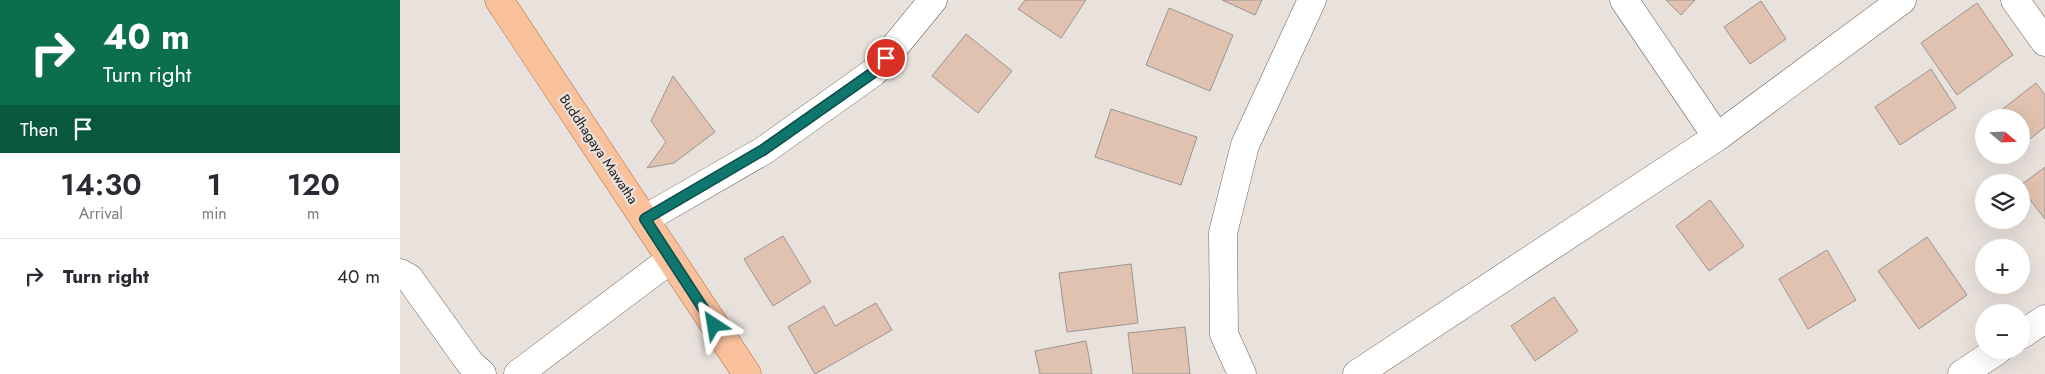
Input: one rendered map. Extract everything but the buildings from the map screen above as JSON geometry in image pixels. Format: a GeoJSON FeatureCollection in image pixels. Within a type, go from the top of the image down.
{"type":"FeatureCollection","features":[{"type":"Feature","properties":{"kind":"main road","name":"Buddhagaya Mawatha"},"geometry":{"type":"LineString","coordinates":[[499,0],[747,374]]}},
{"type":"Feature","properties":{"kind":"street"},"geometry":{"type":"LineString","coordinates":[[645,219],[763,150],[874,72],[933,0]]}},
{"type":"Feature","properties":{"kind":"street"},"geometry":{"type":"LineString","coordinates":[[1242,374],[1224,334],[1223,233],[1245,145],[1312,0]]}},
{"type":"Feature","properties":{"kind":"street"},"geometry":{"type":"LineString","coordinates":[[1624,0],[1718,137]]}},
{"type":"Feature","properties":{"kind":"street"},"geometry":{"type":"LineString","coordinates":[[1357,374],[1718,137],[1902,0]]}},
{"type":"Feature","properties":{"kind":"street"},"geometry":{"type":"LineString","coordinates":[[2015,0],[2045,42]]}},
{"type":"Feature","properties":{"kind":"street"},"geometry":{"type":"LineString","coordinates":[[518,374],[671,259]]}},
{"type":"Feature","properties":{"kind":"street"},"geometry":{"type":"LineString","coordinates":[[400,273],[409,278],[470,363],[482,374]]}},
{"type":"Feature","properties":{"kind":"street"},"geometry":{"type":"LineString","coordinates":[[2030,329],[2045,319]]}},
{"type":"Feature","properties":{"kind":"street"},"geometry":{"type":"LineString","coordinates":[[1962,374],[1984,359]]}},
{"type":"Feature","properties":{"kind":"route"},"geometry":{"type":"LineString","coordinates":[[714,325],[645,219],[763,150],[874,72],[886,58]]}}]}
